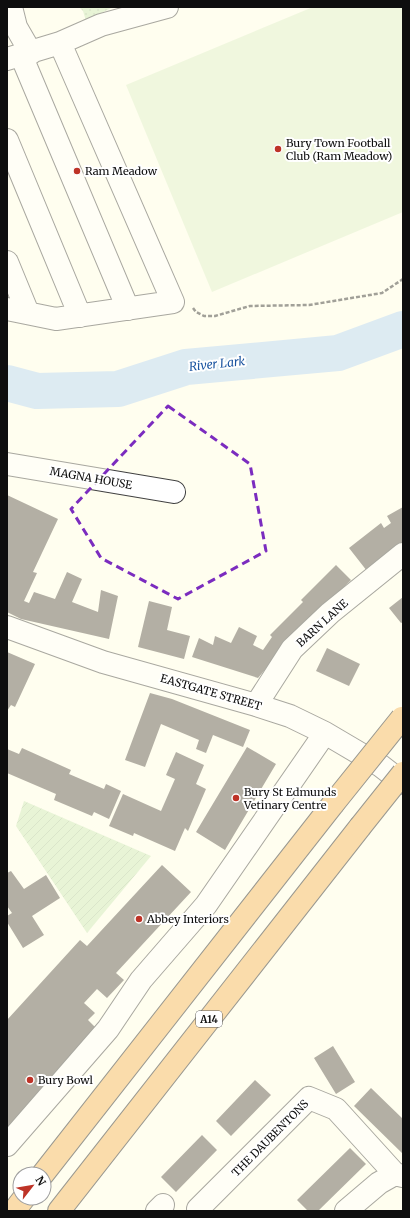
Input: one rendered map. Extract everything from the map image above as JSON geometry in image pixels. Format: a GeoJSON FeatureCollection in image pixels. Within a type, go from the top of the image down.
{"type":"FeatureCollection","features":[{"type":"Feature","properties":{"kind":"highway"},"geometry":{"type":"LineString","coordinates":[[49,1166],[402,717]]}},
{"type":"Feature","properties":{"kind":"highway","name":"A14"},"geometry":{"type":"LineString","coordinates":[[59,1211],[403,773]]}},
{"type":"Feature","properties":{"kind":"street"},"geometry":{"type":"LineString","coordinates":[[11,7],[16,26],[20,56],[128,309]]}},
{"type":"Feature","properties":{"kind":"street"},"geometry":{"type":"LineString","coordinates":[[20,56],[60,43],[101,25],[167,7]]}},
{"type":"Feature","properties":{"kind":"street"},"geometry":{"type":"LineString","coordinates":[[7,309],[56,319],[173,302],[60,43]]}},
{"type":"Feature","properties":{"kind":"street"},"geometry":{"type":"LineString","coordinates":[[7,140],[80,316]]}},
{"type":"Feature","properties":{"kind":"street"},"geometry":{"type":"LineString","coordinates":[[7,262],[28,313]]}},
{"type":"Feature","properties":{"kind":"street","name":"MAGNA HOUSE"},"geometry":{"type":"LineString","coordinates":[[7,464],[174,492]]}},
{"type":"Feature","properties":{"kind":"street","name":"BARN LANE"},"geometry":{"type":"LineString","coordinates":[[256,705],[292,649],[330,613],[403,554]]}},
{"type":"Feature","properties":{"kind":"street","name":"EASTGATE STREET"},"geometry":{"type":"LineString","coordinates":[[7,628],[103,662],[290,716],[325,733],[381,766],[403,783]]}},
{"type":"Feature","properties":{"kind":"street"},"geometry":{"type":"LineString","coordinates":[[7,1146],[108,1030],[141,980],[206,905],[325,733]]}},
{"type":"Feature","properties":{"kind":"street","name":"THE DAUBENTONS"},"geometry":{"type":"LineString","coordinates":[[198,1209],[308,1098],[336,1109],[399,1175]]}},
{"type":"Feature","properties":{"kind":"street"},"geometry":{"type":"LineString","coordinates":[[346,1211],[379,1183],[399,1175]]}},
{"type":"Feature","properties":{"kind":"path"},"geometry":{"type":"LineString","coordinates":[[173,302],[191,305],[196,312],[204,316],[215,316],[250,306],[309,305],[382,293],[403,279]]}},
{"type":"Feature","properties":{"kind":"highlighted area"},"geometry":{"type":"Polygon","coordinates":[[[168,406],[250,464],[266,551],[178,599],[101,558],[71,509],[168,406]]]}},
{"type":"Feature","properties":{"kind":"green space"},"geometry":{"type":"Polygon","coordinates":[[[79,7],[113,7],[86,21],[83,11],[79,7]]]}},
{"type":"Feature","properties":{"kind":"green space","name":"Bury Town Football Club (Ram Meadow)"},"geometry":{"type":"Polygon","coordinates":[[[313,7],[403,7],[403,212],[212,292],[126,85],[313,7]]]}},
{"type":"Feature","properties":{"kind":"green space"},"geometry":{"type":"Polygon","coordinates":[[[24,801],[151,856],[87,933],[16,826],[24,801]]]}},
{"type":"Feature","properties":{"kind":"building"},"geometry":{"type":"Polygon","coordinates":[[[7,495],[58,519],[33,572],[37,573],[24,601],[29,603],[34,592],[55,599],[67,572],[82,579],[72,602],[98,612],[101,590],[118,596],[109,639],[21,619],[7,612],[7,495]]]}},
{"type":"Feature","properties":{"kind":"building"},"geometry":{"type":"Polygon","coordinates":[[[403,507],[403,545],[367,571],[349,548],[381,523],[384,528],[391,523],[387,516],[403,507]]]}},
{"type":"Feature","properties":{"kind":"building"},"geometry":{"type":"Polygon","coordinates":[[[336,565],[351,580],[283,648],[258,678],[192,657],[199,638],[213,645],[215,636],[231,643],[239,627],[257,636],[253,645],[263,650],[272,637],[270,635],[303,602],[301,600],[336,565]]]}},
{"type":"Feature","properties":{"kind":"building"},"geometry":{"type":"Polygon","coordinates":[[[403,597],[403,622],[401,623],[389,608],[403,597]]]}},
{"type":"Feature","properties":{"kind":"building"},"geometry":{"type":"Polygon","coordinates":[[[149,601],[172,607],[167,630],[190,636],[184,659],[138,647],[149,601]]]}},
{"type":"Feature","properties":{"kind":"building"},"geometry":{"type":"Polygon","coordinates":[[[327,648],[360,664],[349,686],[316,671],[327,648]]]}},
{"type":"Feature","properties":{"kind":"building"},"geometry":{"type":"Polygon","coordinates":[[[7,652],[35,664],[15,707],[11,705],[7,711],[7,652]]]}},
{"type":"Feature","properties":{"kind":"building"},"geometry":{"type":"Polygon","coordinates":[[[150,693],[172,699],[250,730],[243,747],[213,735],[206,753],[196,749],[199,740],[161,724],[145,767],[125,760],[150,693]]]}},
{"type":"Feature","properties":{"kind":"building","name":"Bury St Edmunds Vetinary Centre"},"geometry":{"type":"Polygon","coordinates":[[[247,747],[276,764],[225,850],[196,832],[247,747]]]}},
{"type":"Feature","properties":{"kind":"building"},"geometry":{"type":"Polygon","coordinates":[[[22,748],[71,770],[69,774],[104,789],[106,784],[121,791],[109,819],[94,812],[92,816],[54,800],[56,794],[7,773],[7,749],[19,754],[22,748]]]}},
{"type":"Feature","properties":{"kind":"building"},"geometry":{"type":"Polygon","coordinates":[[[176,752],[204,765],[196,784],[206,789],[188,831],[185,828],[175,851],[134,833],[133,836],[109,826],[123,794],[161,811],[175,779],[166,775],[176,752]]]}},
{"type":"Feature","properties":{"kind":"building","name":"Bury Bowl"},"geometry":{"type":"Polygon","coordinates":[[[162,865],[191,892],[116,973],[124,980],[107,998],[97,989],[84,1003],[95,1013],[88,1020],[98,1030],[7,1130],[7,1020],[80,940],[87,946],[162,865]]]}},
{"type":"Feature","properties":{"kind":"building"},"geometry":{"type":"Polygon","coordinates":[[[11,871],[24,889],[46,875],[60,898],[32,916],[44,935],[23,948],[7,922],[7,916],[12,913],[7,906],[7,873],[11,871]]]}},
{"type":"Feature","properties":{"kind":"building"},"geometry":{"type":"Polygon","coordinates":[[[333,1046],[355,1082],[336,1094],[314,1058],[333,1046]]]}},
{"type":"Feature","properties":{"kind":"building"},"geometry":{"type":"Polygon","coordinates":[[[255,1080],[271,1095],[231,1136],[216,1121],[255,1080]]]}},
{"type":"Feature","properties":{"kind":"building"},"geometry":{"type":"Polygon","coordinates":[[[371,1088],[403,1119],[403,1154],[354,1106],[371,1088]]]}},
{"type":"Feature","properties":{"kind":"building"},"geometry":{"type":"Polygon","coordinates":[[[202,1135],[217,1150],[176,1192],[161,1177],[202,1135]]]}},
{"type":"Feature","properties":{"kind":"building"},"geometry":{"type":"Polygon","coordinates":[[[350,1148],[366,1164],[318,1211],[308,1211],[297,1200],[350,1148]]]}},
{"type":"Feature","properties":{"kind":"waterway","name":"River Lark"},"geometry":{"type":"LineString","coordinates":[[7,383],[37,391],[118,389],[186,367],[338,353],[403,329]]}},
{"type":"Feature","properties":{"kind":"place","name":"Bury Town Football Club (Ram Meadow)"},"geometry":{"type":"Point","coordinates":[278,149]}},
{"type":"Feature","properties":{"kind":"place","name":"Ram Meadow"},"geometry":{"type":"Point","coordinates":[77,171]}},
{"type":"Feature","properties":{"kind":"place","name":"Bury St Edmunds Vetinary Centre"},"geometry":{"type":"Point","coordinates":[236,798]}},
{"type":"Feature","properties":{"kind":"place","name":"Abbey Interiors"},"geometry":{"type":"Point","coordinates":[139,919]}},
{"type":"Feature","properties":{"kind":"place","name":"Bury Bowl"},"geometry":{"type":"Point","coordinates":[30,1080]}}]}
